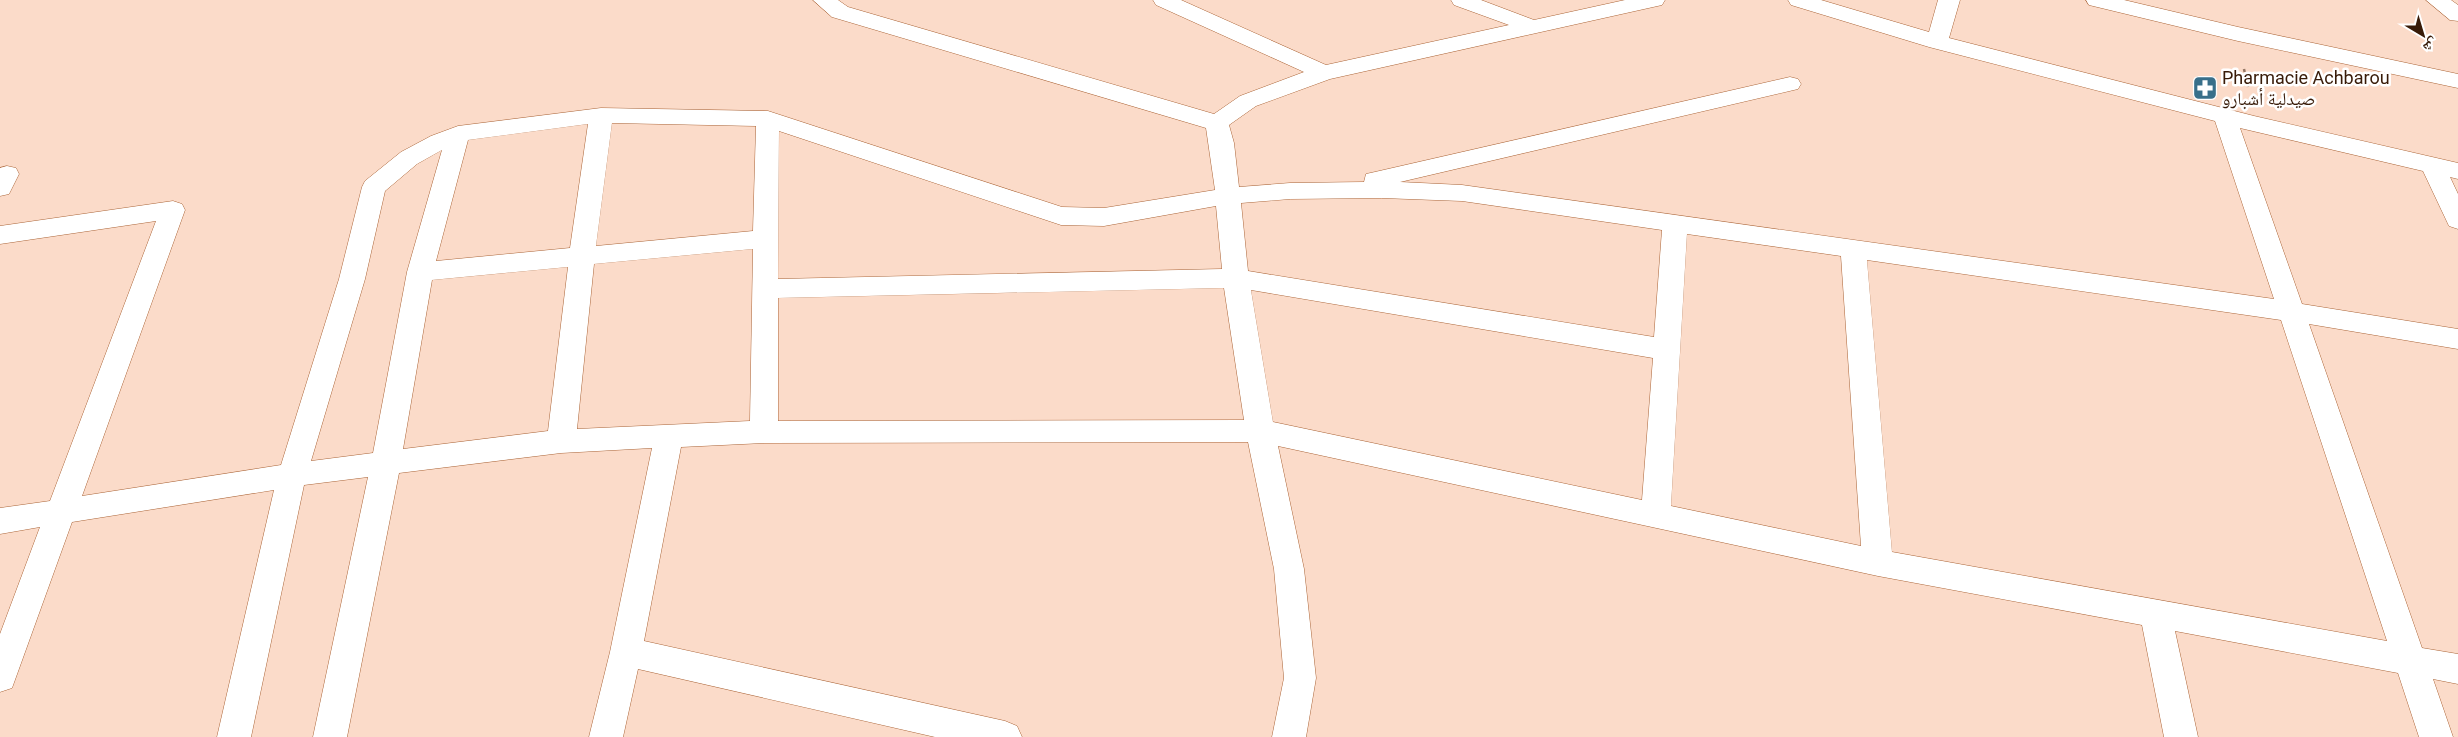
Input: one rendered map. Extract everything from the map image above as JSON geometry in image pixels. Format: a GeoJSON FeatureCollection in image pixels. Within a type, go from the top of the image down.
{"type":"FeatureCollection","features":[{"type":"Feature","properties":{"kind":"street"},"geometry":{"type":"LineString","coordinates":[[824,0],[840,12],[1218,123]]}},
{"type":"Feature","properties":{"kind":"street"},"geometry":{"type":"LineString","coordinates":[[1164,0],[1324,73]]}},
{"type":"Feature","properties":{"kind":"street"},"geometry":{"type":"LineString","coordinates":[[1462,0],[1535,28]]}},
{"type":"Feature","properties":{"kind":"street"},"geometry":{"type":"LineString","coordinates":[[1218,123],[1248,101],[1324,73],[1434,48],[1535,28],[1654,0]]}},
{"type":"Feature","properties":{"kind":"street"},"geometry":{"type":"LineString","coordinates":[[1799,0],[1937,42],[2226,117],[2458,171]]}},
{"type":"Feature","properties":{"kind":"street"},"geometry":{"type":"LineString","coordinates":[[1937,42],[1949,0]]}},
{"type":"Feature","properties":{"kind":"street"},"geometry":{"type":"LineString","coordinates":[[2097,0],[2238,34],[2458,81]]}},
{"type":"Feature","properties":{"kind":"street"},"geometry":{"type":"LineString","coordinates":[[2438,0],[2458,15]]}},
{"type":"Feature","properties":{"kind":"street"},"geometry":{"type":"LineString","coordinates":[[1331,191],[1790,84]]}},
{"type":"Feature","properties":{"kind":"street"},"geometry":{"type":"LineString","coordinates":[[561,441],[582,255],[601,115]]}},
{"type":"Feature","properties":{"kind":"street"},"geometry":{"type":"LineString","coordinates":[[234,737],[292,475],[352,279],[374,187],[409,158],[439,141],[458,134],[601,115],[768,120],[1061,216],[1104,217],[1226,196],[1382,190],[1462,193],[2293,312],[2458,339]]}},
{"type":"Feature","properties":{"kind":"street"},"geometry":{"type":"LineString","coordinates":[[2226,117],[2436,737]]}},
{"type":"Feature","properties":{"kind":"street"},"geometry":{"type":"LineString","coordinates":[[764,432],[767,289],[764,239],[768,120]]}},
{"type":"Feature","properties":{"kind":"street"},"geometry":{"type":"LineString","coordinates":[[1218,123],[1222,143],[1236,278],[1260,432],[1289,568],[1300,678],[1289,737]]}},
{"type":"Feature","properties":{"kind":"street"},"geometry":{"type":"LineString","coordinates":[[330,737],[386,463],[420,272],[458,134]]}},
{"type":"Feature","properties":{"kind":"street"},"geometry":{"type":"LineString","coordinates":[[2433,166],[2458,220]]}},
{"type":"Feature","properties":{"kind":"street"},"geometry":{"type":"LineString","coordinates":[[0,235],[173,210],[0,677]]}},
{"type":"Feature","properties":{"kind":"street"},"geometry":{"type":"LineString","coordinates":[[1656,516],[1675,224]]}},
{"type":"Feature","properties":{"kind":"street"},"geometry":{"type":"LineString","coordinates":[[420,272],[764,239]]}},
{"type":"Feature","properties":{"kind":"street"},"geometry":{"type":"LineString","coordinates":[[1853,248],[1878,563]]}},
{"type":"Feature","properties":{"kind":"street"},"geometry":{"type":"LineString","coordinates":[[767,289],[1236,278],[1668,350]]}},
{"type":"Feature","properties":{"kind":"street"},"geometry":{"type":"LineString","coordinates":[[0,521],[292,475],[561,441],[764,432],[1260,432],[1878,563],[2458,669]]}},
{"type":"Feature","properties":{"kind":"street"},"geometry":{"type":"LineString","coordinates":[[606,737],[626,652],[669,437]]}},
{"type":"Feature","properties":{"kind":"street"},"geometry":{"type":"LineString","coordinates":[[2156,613],[2181,737]]}},
{"type":"Feature","properties":{"kind":"street"},"geometry":{"type":"LineString","coordinates":[[626,652],[1006,737]]}},
{"type":"Feature","properties":{"kind":"place","name":"Pharmacie Achbarou صيدلية أشبارو"},"geometry":{"type":"Point","coordinates":[2205,88]}}]}
